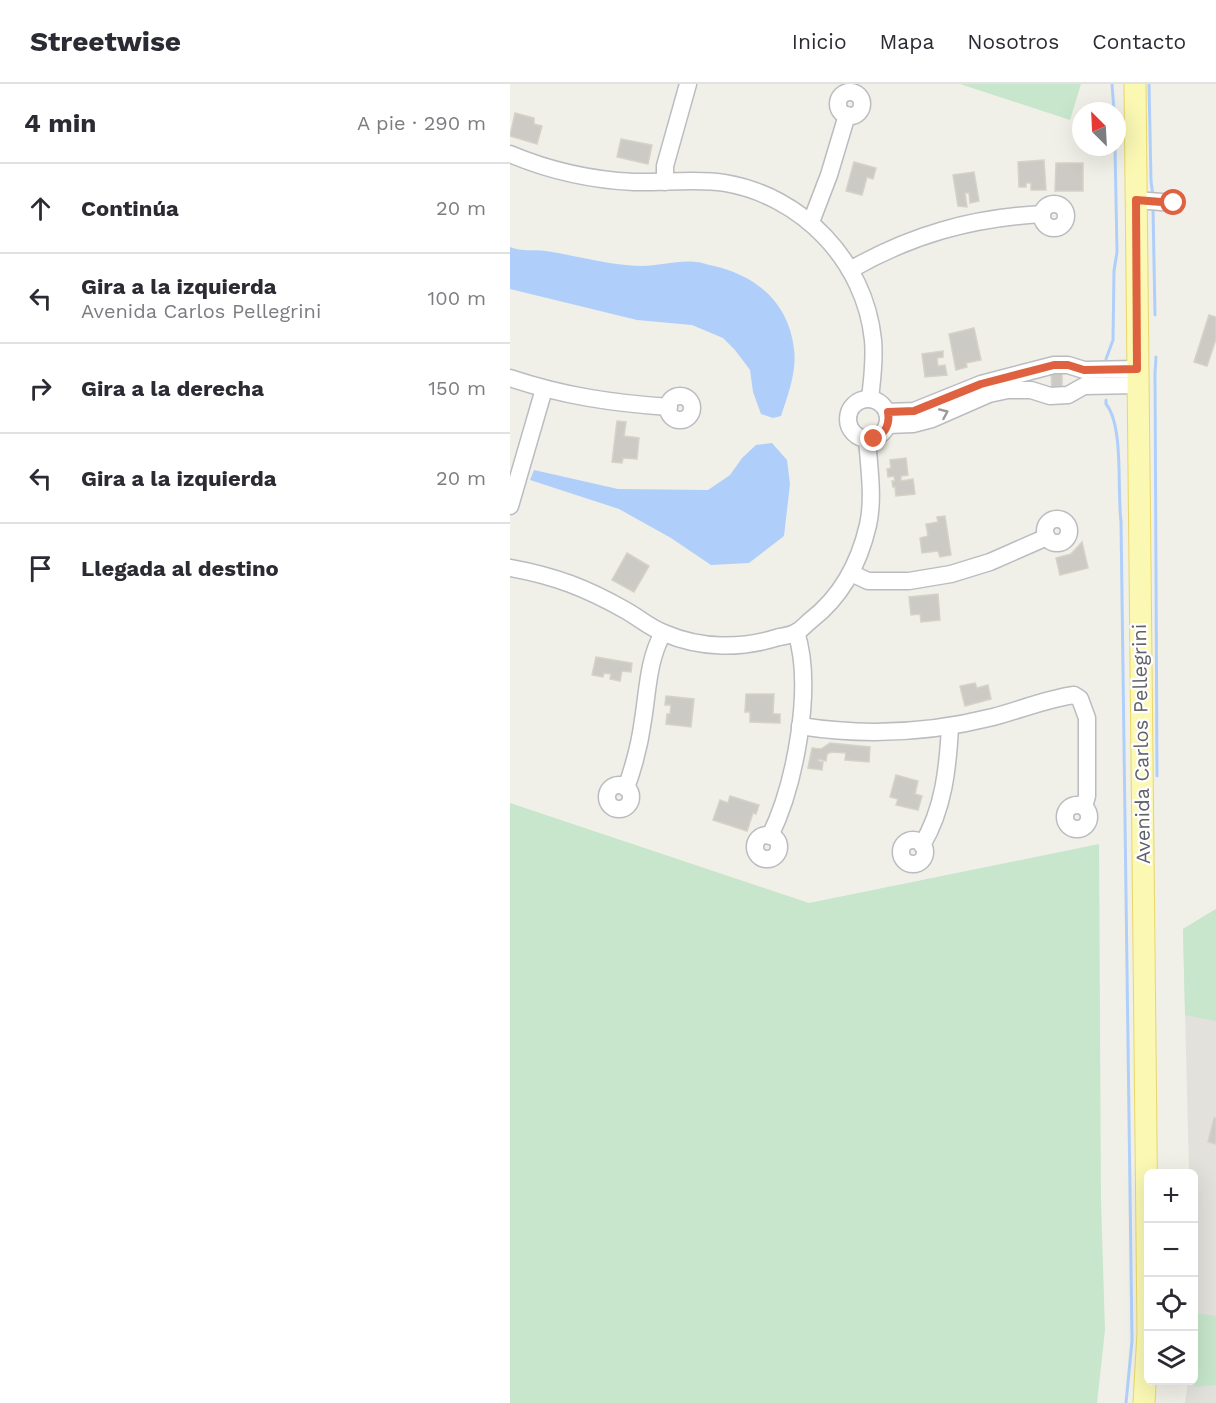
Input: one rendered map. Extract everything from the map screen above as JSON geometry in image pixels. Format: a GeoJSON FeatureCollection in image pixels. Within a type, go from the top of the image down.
{"type":"FeatureCollection","features":[{"type":"Feature","properties":{"kind":"main road","name":"Avenida Carlos Pellegrini"},"geometry":{"type":"LineString","coordinates":[[1135,84],[1148,1333],[1144,1403]]}},
{"type":"Feature","properties":{"kind":"street"},"geometry":{"type":"LineString","coordinates":[[665,182],[665,166],[688,84]]}},
{"type":"Feature","properties":{"kind":"street"},"geometry":{"type":"LineString","coordinates":[[811,222],[829,175],[847,115]]}},
{"type":"Feature","properties":{"kind":"street"},"geometry":{"type":"LineString","coordinates":[[510,154],[598,179],[722,182],[754,190],[780,202],[811,222],[830,240],[850,270],[864,300],[873,339],[870,399]]}},
{"type":"Feature","properties":{"kind":"street"},"geometry":{"type":"LineString","coordinates":[[1136,200],[1174,203]]}},
{"type":"Feature","properties":{"kind":"street"},"geometry":{"type":"LineString","coordinates":[[850,270],[877,254],[937,231],[1005,216],[1042,214]]}},
{"type":"Feature","properties":{"kind":"street"},"geometry":{"type":"LineString","coordinates":[[888,419],[879,402],[870,399],[860,400],[848,416],[851,429],[861,438],[867,439],[880,436],[888,419],[981,384],[1054,365],[1068,365],[1084,378],[1138,377]]}},
{"type":"Feature","properties":{"kind":"street"},"geometry":{"type":"LineString","coordinates":[[1030,371],[1031,390]]}},
{"type":"Feature","properties":{"kind":"street"},"geometry":{"type":"LineString","coordinates":[[510,378],[544,389],[610,403],[669,406]]}},
{"type":"Feature","properties":{"kind":"street"},"geometry":{"type":"LineString","coordinates":[[888,419],[913,424],[932,419],[988,394],[1008,390],[1031,390],[1050,396],[1068,395],[1084,378]]}},
{"type":"Feature","properties":{"kind":"street"},"geometry":{"type":"LineString","coordinates":[[510,506],[544,389]]}},
{"type":"Feature","properties":{"kind":"street"},"geometry":{"type":"LineString","coordinates":[[510,566],[575,584],[663,633],[697,644],[732,646],[760,644],[796,632],[823,611],[844,587],[860,556],[869,523],[870,487],[867,439]]}},
{"type":"Feature","properties":{"kind":"street"},"geometry":{"type":"LineString","coordinates":[[851,573],[868,581],[909,581],[951,574],[990,562],[1047,537]]}},
{"type":"Feature","properties":{"kind":"street"},"geometry":{"type":"LineString","coordinates":[[771,836],[781,815],[800,726],[803,669],[802,649],[796,632]]}},
{"type":"Feature","properties":{"kind":"street"},"geometry":{"type":"LineString","coordinates":[[626,788],[634,765],[643,721],[654,649],[663,633]]}},
{"type":"Feature","properties":{"kind":"street"},"geometry":{"type":"LineString","coordinates":[[800,726],[832,731],[872,732],[950,726],[991,718],[1074,695],[1080,699],[1086,718],[1087,796],[1084,807]]}},
{"type":"Feature","properties":{"kind":"street"},"geometry":{"type":"LineString","coordinates":[[922,845],[933,827],[941,796],[948,760],[950,726]]}},
{"type":"Feature","properties":{"kind":"shaded area"},"geometry":{"type":"Polygon","coordinates":[[[1216,909],[1216,1403],[1185,1403],[1187,1385],[1198,1385],[1198,1169],[1189,1169],[1183,929],[1216,909]]]}},
{"type":"Feature","properties":{"kind":"green space"},"geometry":{"type":"Polygon","coordinates":[[[960,84],[1081,84],[1076,102],[1072,102],[1070,120],[960,84]]]}},
{"type":"Feature","properties":{"kind":"green space"},"geometry":{"type":"Polygon","coordinates":[[[510,803],[809,903],[1099,844],[1101,1201],[1105,1330],[1097,1403],[510,1403],[510,803]]]}},
{"type":"Feature","properties":{"kind":"green space"},"geometry":{"type":"Polygon","coordinates":[[[1216,909],[1216,1021],[1185,1015],[1183,929],[1216,909]]]}},
{"type":"Feature","properties":{"kind":"green space"},"geometry":{"type":"Polygon","coordinates":[[[1198,1314],[1216,1316],[1216,1385],[1195,1387],[1194,1385],[1198,1385],[1198,1314]]]}},
{"type":"Feature","properties":{"kind":"water"},"geometry":{"type":"Polygon","coordinates":[[[510,247],[629,265],[648,266],[698,262],[730,271],[757,285],[778,305],[791,333],[794,349],[793,374],[781,416],[773,418],[761,414],[753,392],[750,370],[723,338],[692,325],[637,320],[510,289],[510,247]]]}},
{"type":"Feature","properties":{"kind":"water"},"geometry":{"type":"Polygon","coordinates":[[[772,443],[787,460],[790,484],[784,536],[749,563],[711,565],[671,538],[619,509],[530,480],[534,470],[618,489],[708,490],[730,475],[742,458],[756,445],[772,443]]]}},
{"type":"Feature","properties":{"kind":"building"},"geometry":{"type":"Polygon","coordinates":[[[515,113],[534,118],[534,124],[542,126],[537,144],[510,136],[515,113]]]}},
{"type":"Feature","properties":{"kind":"building"},"geometry":{"type":"Polygon","coordinates":[[[621,139],[652,145],[648,164],[617,157],[621,139]]]}},
{"type":"Feature","properties":{"kind":"building"},"geometry":{"type":"Polygon","coordinates":[[[1044,160],[1046,190],[1031,190],[1031,183],[1026,183],[1026,187],[1019,187],[1018,162],[1044,160]]]}},
{"type":"Feature","properties":{"kind":"building"},"geometry":{"type":"Polygon","coordinates":[[[854,162],[876,168],[873,179],[867,177],[862,195],[846,191],[854,162]]]}},
{"type":"Feature","properties":{"kind":"building"},"geometry":{"type":"Polygon","coordinates":[[[1056,163],[1083,163],[1083,191],[1055,191],[1056,163]]]}},
{"type":"Feature","properties":{"kind":"building"},"geometry":{"type":"Polygon","coordinates":[[[974,172],[979,201],[970,203],[969,193],[965,193],[967,207],[958,206],[953,175],[974,172]]]}},
{"type":"Feature","properties":{"kind":"building"},"geometry":{"type":"Polygon","coordinates":[[[1209,315],[1216,317],[1216,339],[1207,366],[1194,362],[1209,315]]]}},
{"type":"Feature","properties":{"kind":"building"},"geometry":{"type":"Polygon","coordinates":[[[974,328],[981,360],[966,363],[967,367],[956,370],[949,334],[974,328]]]}},
{"type":"Feature","properties":{"kind":"building"},"geometry":{"type":"Polygon","coordinates":[[[943,351],[943,357],[937,358],[938,366],[945,365],[947,375],[925,377],[922,354],[943,351]]]}},
{"type":"Feature","properties":{"kind":"building"},"geometry":{"type":"Polygon","coordinates":[[[1062,361],[1062,399],[1052,399],[1051,362],[1062,361]]]}},
{"type":"Feature","properties":{"kind":"building"},"geometry":{"type":"Polygon","coordinates":[[[617,421],[626,422],[624,436],[639,438],[637,459],[623,458],[622,463],[612,462],[617,421]]]}},
{"type":"Feature","properties":{"kind":"building"},"geometry":{"type":"Polygon","coordinates":[[[906,458],[908,475],[901,476],[901,481],[913,479],[915,494],[896,496],[892,481],[895,481],[894,476],[888,477],[887,469],[891,468],[890,460],[906,458]]]}},
{"type":"Feature","properties":{"kind":"building"},"geometry":{"type":"Polygon","coordinates":[[[945,516],[951,555],[940,557],[938,551],[922,553],[920,538],[928,536],[926,524],[938,522],[937,517],[945,516]]]}},
{"type":"Feature","properties":{"kind":"building"},"geometry":{"type":"Polygon","coordinates":[[[1082,542],[1088,568],[1060,575],[1056,558],[1071,554],[1082,542]]]}},
{"type":"Feature","properties":{"kind":"building"},"geometry":{"type":"Polygon","coordinates":[[[627,553],[649,566],[634,592],[612,580],[627,553]]]}},
{"type":"Feature","properties":{"kind":"building"},"geometry":{"type":"Polygon","coordinates":[[[938,594],[940,620],[921,622],[920,614],[911,615],[909,597],[938,594]]]}},
{"type":"Feature","properties":{"kind":"building"},"geometry":{"type":"Polygon","coordinates":[[[596,657],[632,663],[631,672],[622,671],[620,681],[610,679],[611,674],[604,673],[603,677],[592,675],[596,657]]]}},
{"type":"Feature","properties":{"kind":"building"},"geometry":{"type":"Polygon","coordinates":[[[975,683],[977,688],[988,685],[991,699],[965,706],[960,686],[975,683]]]}},
{"type":"Feature","properties":{"kind":"building"},"geometry":{"type":"Polygon","coordinates":[[[746,694],[774,694],[773,714],[780,714],[780,723],[750,722],[750,712],[745,712],[746,694]]]}},
{"type":"Feature","properties":{"kind":"building"},"geometry":{"type":"Polygon","coordinates":[[[666,696],[694,699],[691,727],[666,724],[671,705],[665,705],[666,696]]]}},
{"type":"Feature","properties":{"kind":"building"},"geometry":{"type":"Polygon","coordinates":[[[830,743],[870,747],[869,762],[845,760],[846,753],[831,752],[827,754],[826,761],[819,759],[818,761],[823,762],[822,770],[808,768],[812,748],[821,749],[830,743]]]}},
{"type":"Feature","properties":{"kind":"building"},"geometry":{"type":"Polygon","coordinates":[[[896,775],[918,781],[915,794],[922,796],[918,810],[896,805],[898,799],[890,797],[896,775]]]}},
{"type":"Feature","properties":{"kind":"building"},"geometry":{"type":"Polygon","coordinates":[[[730,796],[759,805],[756,814],[753,813],[747,831],[713,820],[720,800],[728,803],[730,796]]]}},
{"type":"Feature","properties":{"kind":"building"},"geometry":{"type":"Polygon","coordinates":[[[1214,1118],[1216,1118],[1216,1144],[1208,1142],[1214,1118]]]}},
{"type":"Feature","properties":{"kind":"waterway"},"geometry":{"type":"LineString","coordinates":[[1112,84],[1113,102]]}},
{"type":"Feature","properties":{"kind":"waterway"},"geometry":{"type":"LineString","coordinates":[[1149,84],[1153,196]]}},
{"type":"Feature","properties":{"kind":"waterway"},"geometry":{"type":"LineString","coordinates":[[1106,359],[1113,340],[1114,271],[1117,252],[1115,156]]}},
{"type":"Feature","properties":{"kind":"waterway"},"geometry":{"type":"LineString","coordinates":[[1153,208],[1155,315]]}},
{"type":"Feature","properties":{"kind":"waterway"},"geometry":{"type":"LineString","coordinates":[[1156,357],[1157,776]]}},
{"type":"Feature","properties":{"kind":"waterway"},"geometry":{"type":"LineString","coordinates":[[1106,400],[1112,414],[1118,443],[1121,521],[1132,1341],[1126,1403]]}},
{"type":"Feature","properties":{"kind":"route"},"geometry":{"type":"LineString","coordinates":[[874,439],[885,431],[889,419],[888,412],[914,411],[981,384],[1054,365],[1068,365],[1084,370],[1137,369],[1136,200],[1174,203]]}}]}
